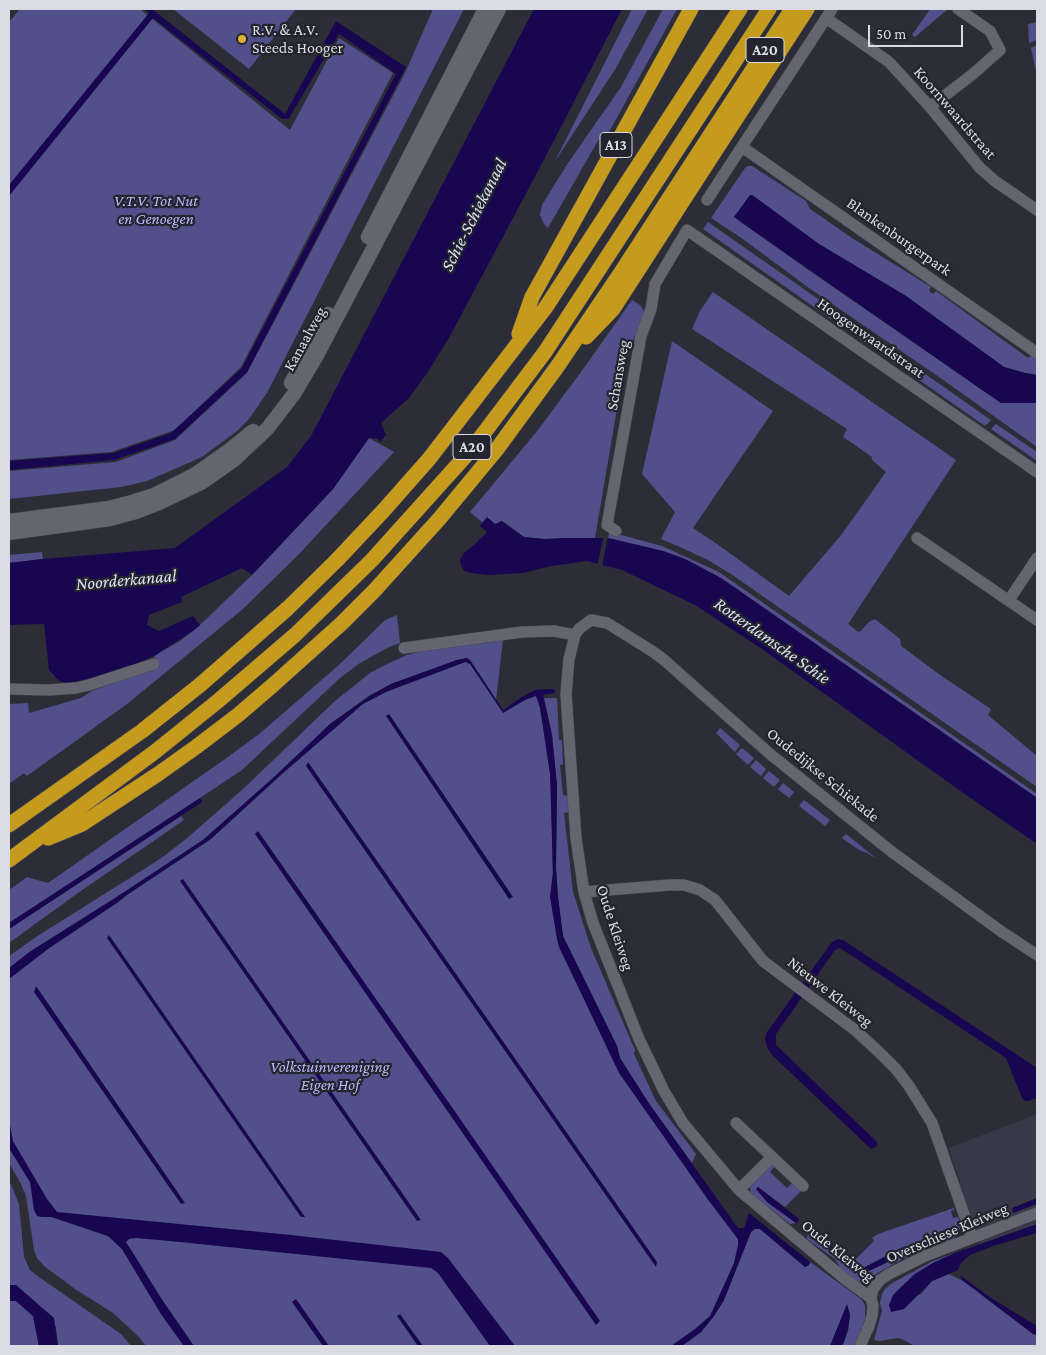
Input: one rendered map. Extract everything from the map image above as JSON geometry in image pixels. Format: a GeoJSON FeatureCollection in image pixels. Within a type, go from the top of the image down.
{"type":"FeatureCollection","features":[{"type":"Feature","properties":{"kind":"highway","name":"A13"},"geometry":{"type":"LineString","coordinates":[[514,346],[532,297],[690,9]]}},
{"type":"Feature","properties":{"kind":"highway","name":"A20"},"geometry":{"type":"LineString","coordinates":[[720,38],[734,9]]}},
{"type":"Feature","properties":{"kind":"highway","name":"A20"},"geometry":{"type":"LineString","coordinates":[[9,825],[164,714],[200,685],[288,608],[384,510],[472,404],[514,346],[546,307],[740,9]]}},
{"type":"Feature","properties":{"kind":"highway","name":"A20"},"geometry":{"type":"LineString","coordinates":[[9,860],[162,746],[296,635],[372,560],[471,450],[545,352],[770,9]]}},
{"type":"Feature","properties":{"kind":"highway","name":"A20"},"geometry":{"type":"LineString","coordinates":[[29,846],[82,824],[196,747],[238,715],[309,653],[374,591],[440,518],[497,449],[558,367],[792,9]]}},
{"type":"Feature","properties":{"kind":"highway","name":"A20"},"geometry":{"type":"LineString","coordinates":[[558,367],[613,309],[807,9]]}},
{"type":"Feature","properties":{"kind":"main road","name":"Kanaalweg"},"geometry":{"type":"LineString","coordinates":[[9,521],[108,508],[154,495],[194,475],[228,452],[261,424],[287,390],[333,306],[485,9]]}},
{"type":"Feature","properties":{"kind":"main road","name":"Kanaalweg"},"geometry":{"type":"LineString","coordinates":[[9,533],[110,519],[159,503],[201,483],[234,460],[268,429],[294,394],[316,357],[499,9]]}},
{"type":"Feature","properties":{"kind":"street"},"geometry":{"type":"LineString","coordinates":[[930,107],[973,74],[1000,50],[990,31],[958,9]]}},
{"type":"Feature","properties":{"kind":"street"},"geometry":{"type":"LineString","coordinates":[[707,200],[828,13]]}},
{"type":"Feature","properties":{"kind":"street","name":"Koornwaardstraat"},"geometry":{"type":"LineString","coordinates":[[828,13],[889,62],[930,107],[980,168],[995,181],[1037,210]]}},
{"type":"Feature","properties":{"kind":"street","name":"Blankenburgerpark"},"geometry":{"type":"LineString","coordinates":[[742,147],[1037,353]]}},
{"type":"Feature","properties":{"kind":"street","name":"Hoogenwaardstraat"},"geometry":{"type":"LineString","coordinates":[[688,230],[1037,472]]}},
{"type":"Feature","properties":{"kind":"street","name":"Schansweg"},"geometry":{"type":"LineString","coordinates":[[616,531],[607,525],[641,336],[651,309],[655,284],[688,230]]}},
{"type":"Feature","properties":{"kind":"street"},"geometry":{"type":"LineString","coordinates":[[917,538],[1037,620]]}},
{"type":"Feature","properties":{"kind":"street"},"geometry":{"type":"LineString","coordinates":[[1009,600],[1037,558]]}},
{"type":"Feature","properties":{"kind":"street","name":"Oudedijkse Schiekade"},"geometry":{"type":"LineString","coordinates":[[575,636],[579,629],[591,620],[607,623],[652,651],[770,754],[892,852],[1037,955]]}},
{"type":"Feature","properties":{"kind":"street"},"geometry":{"type":"LineString","coordinates":[[404,648],[522,632],[554,631],[575,636]]}},
{"type":"Feature","properties":{"kind":"street","name":"Oude Kleiweg"},"geometry":{"type":"LineString","coordinates":[[575,636],[569,659],[566,694],[576,838],[584,892],[605,957],[639,1040],[664,1091],[683,1123],[739,1190],[845,1279],[871,1298]]}},
{"type":"Feature","properties":{"kind":"street"},"geometry":{"type":"LineString","coordinates":[[9,689],[49,690],[76,688],[154,664]]}},
{"type":"Feature","properties":{"kind":"street","name":"Nieuwe Kleiweg"},"geometry":{"type":"LineString","coordinates":[[584,892],[684,884],[700,890],[715,900],[763,961],[855,1030],[896,1069],[932,1122],[972,1237]]}},
{"type":"Feature","properties":{"kind":"street"},"geometry":{"type":"LineString","coordinates":[[736,1122],[803,1186]]}},
{"type":"Feature","properties":{"kind":"street"},"geometry":{"type":"LineString","coordinates":[[739,1190],[772,1156]]}},
{"type":"Feature","properties":{"kind":"street","name":"Overschiese Kleiweg"},"geometry":{"type":"LineString","coordinates":[[860,1346],[872,1316],[873,1306],[871,1298],[873,1289],[880,1280],[925,1256],[1037,1213]]}},
{"type":"Feature","properties":{"kind":"shaded area"},"geometry":{"type":"Polygon","coordinates":[[[1037,1114],[1037,1228],[993,1243],[980,1244],[949,1148],[1037,1114]]]}},
{"type":"Feature","properties":{"kind":"green space","name":"V.T.V. Tot Nut en Genoegen"},"geometry":{"type":"Polygon","coordinates":[[[20,9],[140,9],[290,130],[339,38],[393,73],[241,367],[175,430],[111,452],[9,460],[9,22],[20,9]]]}},
{"type":"Feature","properties":{"kind":"green space","name":"R.V. & A.V. Steeds Hooger"},"geometry":{"type":"Polygon","coordinates":[[[173,9],[296,9],[249,69],[173,9]]]}},
{"type":"Feature","properties":{"kind":"green space"},"geometry":{"type":"Polygon","coordinates":[[[433,9],[464,9],[267,393],[249,419],[237,431],[202,457],[147,481],[121,487],[9,499],[9,471],[116,462],[175,440],[247,373],[405,73],[433,9]]]}},
{"type":"Feature","properties":{"kind":"green space"},"geometry":{"type":"Polygon","coordinates":[[[632,9],[648,9],[616,68],[554,163],[632,9]]]}},
{"type":"Feature","properties":{"kind":"green space"},"geometry":{"type":"Polygon","coordinates":[[[663,9],[677,9],[604,141],[599,139],[548,228],[540,215],[542,205],[568,163],[621,87],[663,9]]]}},
{"type":"Feature","properties":{"kind":"green space"},"geometry":{"type":"Polygon","coordinates":[[[930,9],[948,9],[915,37],[912,35],[930,9]]]}},
{"type":"Feature","properties":{"kind":"green space"},"geometry":{"type":"Polygon","coordinates":[[[1037,22],[1037,40],[1029,43],[1028,24],[1037,22]]]}},
{"type":"Feature","properties":{"kind":"green space"},"geometry":{"type":"Polygon","coordinates":[[[1037,45],[1037,76],[1031,48],[1037,45]]]}},
{"type":"Feature","properties":{"kind":"green space"},"geometry":{"type":"Polygon","coordinates":[[[748,166],[752,166],[806,201],[810,209],[852,238],[931,287],[929,291],[933,294],[936,291],[1028,358],[1031,355],[1037,358],[1037,375],[1004,367],[906,296],[819,244],[752,195],[734,217],[1001,403],[1037,403],[1037,447],[711,218],[748,166]]]}},
{"type":"Feature","properties":{"kind":"green space"},"geometry":{"type":"Polygon","coordinates":[[[708,222],[991,420],[985,426],[839,324],[842,320],[835,315],[831,319],[703,229],[708,222]]]}},
{"type":"Feature","properties":{"kind":"green space"},"geometry":{"type":"Polygon","coordinates":[[[713,292],[956,460],[848,624],[858,632],[875,619],[900,639],[901,646],[991,709],[988,715],[1037,756],[1037,787],[731,574],[708,560],[661,539],[675,512],[642,474],[672,341],[773,411],[693,528],[789,596],[842,534],[886,472],[872,460],[872,457],[843,437],[847,429],[692,329],[700,311],[713,292]]]}},
{"type":"Feature","properties":{"kind":"green space"},"geometry":{"type":"Polygon","coordinates":[[[632,300],[640,305],[644,311],[644,317],[625,362],[595,538],[544,539],[524,537],[502,521],[495,524],[487,518],[483,523],[470,512],[538,430],[632,300]]]}},
{"type":"Feature","properties":{"kind":"green space"},"geometry":{"type":"Polygon","coordinates":[[[996,424],[1037,452],[1037,461],[991,429],[996,424]]]}},
{"type":"Feature","properties":{"kind":"green space"},"geometry":{"type":"Polygon","coordinates":[[[369,438],[394,452],[300,553],[243,609],[127,704],[27,776],[24,773],[9,784],[9,704],[28,703],[29,713],[81,698],[92,691],[156,667],[157,663],[154,656],[180,641],[200,625],[256,571],[333,489],[369,438]]]}},
{"type":"Feature","properties":{"kind":"green space"},"geometry":{"type":"Polygon","coordinates":[[[610,532],[662,546],[719,572],[1037,794],[1037,798],[721,578],[685,559],[663,551],[608,538],[610,532]]]}},
{"type":"Feature","properties":{"kind":"green space"},"geometry":{"type":"Polygon","coordinates":[[[42,552],[43,559],[9,563],[9,555],[42,552]]]}},
{"type":"Feature","properties":{"kind":"green space"},"geometry":{"type":"Polygon","coordinates":[[[397,615],[400,643],[360,663],[340,678],[242,770],[9,923],[9,890],[27,877],[48,883],[218,764],[258,735],[340,664],[385,620],[397,615]]]}},
{"type":"Feature","properties":{"kind":"green space","name":"Volkstuinvereniging Eigen Hof"},"geometry":{"type":"Polygon","coordinates":[[[503,640],[496,700],[503,711],[534,693],[541,697],[551,774],[553,894],[560,940],[612,1053],[742,1245],[712,1317],[678,1346],[189,1346],[115,1231],[46,1213],[34,1185],[9,1140],[9,973],[153,874],[31,951],[9,968],[9,956],[160,859],[186,839],[242,790],[335,701],[370,673],[407,655],[425,650],[503,640]],[[467,658],[391,684],[370,695],[330,724],[283,770],[369,698],[468,661],[495,698],[467,658]],[[261,789],[203,840],[161,868],[206,839],[261,789]]]}},
{"type":"Feature","properties":{"kind":"green space"},"geometry":{"type":"Polygon","coordinates":[[[544,698],[557,698],[559,740],[562,740],[563,764],[560,765],[563,795],[568,796],[569,812],[564,813],[573,892],[591,948],[635,1050],[634,1054],[656,1101],[696,1154],[692,1163],[650,1105],[620,1058],[617,1046],[563,936],[556,868],[557,786],[552,735],[544,698]]]}},
{"type":"Feature","properties":{"kind":"green space"},"geometry":{"type":"Polygon","coordinates":[[[720,728],[740,745],[735,752],[716,733],[720,728]]]}},
{"type":"Feature","properties":{"kind":"green space"},"geometry":{"type":"Polygon","coordinates":[[[742,748],[754,758],[748,765],[736,754],[742,748]]]}},
{"type":"Feature","properties":{"kind":"green space"},"geometry":{"type":"Polygon","coordinates":[[[756,760],[766,769],[761,776],[750,767],[756,760]]]}},
{"type":"Feature","properties":{"kind":"green space"},"geometry":{"type":"Polygon","coordinates":[[[769,771],[780,780],[774,787],[763,778],[769,771]]]}},
{"type":"Feature","properties":{"kind":"green space"},"geometry":{"type":"Polygon","coordinates":[[[783,783],[794,792],[789,798],[778,789],[783,783]]]}},
{"type":"Feature","properties":{"kind":"green space"},"geometry":{"type":"Polygon","coordinates":[[[804,800],[830,820],[825,826],[799,806],[804,800]]]}},
{"type":"Feature","properties":{"kind":"green space"},"geometry":{"type":"Polygon","coordinates":[[[181,816],[184,820],[9,943],[9,929],[181,816]]]}},
{"type":"Feature","properties":{"kind":"green space"},"geometry":{"type":"Polygon","coordinates":[[[846,834],[877,859],[859,850],[842,838],[846,834]]]}},
{"type":"Feature","properties":{"kind":"green space"},"geometry":{"type":"Polygon","coordinates":[[[9,1148],[30,1182],[42,1217],[51,1217],[108,1236],[122,1249],[161,1314],[184,1346],[146,1346],[113,1313],[75,1289],[44,1266],[37,1258],[34,1250],[26,1196],[9,1163],[9,1148]]]}},
{"type":"Feature","properties":{"kind":"green space"},"geometry":{"type":"Polygon","coordinates":[[[773,1163],[776,1165],[770,1172],[787,1188],[793,1182],[802,1190],[785,1207],[758,1187],[767,1202],[796,1223],[790,1224],[751,1193],[750,1183],[773,1163]]]}},
{"type":"Feature","properties":{"kind":"green space"},"geometry":{"type":"Polygon","coordinates":[[[9,1180],[19,1204],[24,1257],[30,1270],[121,1334],[131,1346],[58,1346],[56,1327],[16,1285],[9,1285],[9,1180]]]}},
{"type":"Feature","properties":{"kind":"green space"},"geometry":{"type":"Polygon","coordinates":[[[954,1208],[951,1211],[953,1218],[958,1217],[961,1229],[953,1239],[901,1260],[876,1274],[866,1284],[860,1284],[841,1269],[835,1259],[807,1239],[809,1229],[854,1271],[867,1272],[916,1249],[953,1235],[944,1230],[940,1235],[894,1252],[865,1267],[859,1267],[852,1263],[874,1241],[872,1238],[878,1234],[954,1208]]]}},
{"type":"Feature","properties":{"kind":"green space"},"geometry":{"type":"Polygon","coordinates":[[[755,1229],[760,1229],[805,1267],[810,1262],[861,1299],[865,1305],[865,1318],[861,1335],[854,1346],[842,1346],[848,1330],[850,1315],[847,1305],[830,1346],[682,1346],[701,1332],[724,1300],[751,1232],[755,1229]]]}},
{"type":"Feature","properties":{"kind":"green space"},"geometry":{"type":"Polygon","coordinates":[[[955,1253],[915,1274],[891,1299],[921,1294],[932,1281],[949,1274],[965,1282],[1033,1334],[1037,1335],[1037,1346],[915,1346],[897,1338],[880,1341],[874,1340],[882,1311],[880,1303],[885,1289],[892,1283],[933,1261],[955,1253]]]}},
{"type":"Feature","properties":{"kind":"green space"},"geometry":{"type":"Polygon","coordinates":[[[9,1301],[16,1301],[33,1316],[39,1346],[9,1346],[9,1301]]]}},
{"type":"Feature","properties":{"kind":"water"},"geometry":{"type":"Polygon","coordinates":[[[144,9],[152,9],[285,114],[336,21],[406,67],[247,372],[175,439],[114,460],[9,470],[9,461],[113,453],[171,433],[242,368],[396,74],[339,34],[289,118],[282,119],[153,18],[9,196],[9,185],[149,13],[144,9]]]}},
{"type":"Feature","properties":{"kind":"water"},"geometry":{"type":"Polygon","coordinates":[[[534,9],[622,9],[450,336],[428,372],[408,399],[381,423],[386,435],[380,442],[378,439],[369,438],[333,489],[252,575],[242,568],[181,597],[182,602],[149,615],[147,625],[159,631],[193,616],[200,625],[193,631],[154,656],[129,667],[106,675],[68,683],[59,681],[49,670],[44,624],[9,625],[9,563],[175,548],[287,467],[311,436],[534,9]]]}},
{"type":"Feature","properties":{"kind":"water"},"geometry":{"type":"Polygon","coordinates":[[[750,195],[819,244],[906,296],[1004,367],[1037,375],[1037,403],[1001,403],[734,217],[750,195]]]}},
{"type":"Feature","properties":{"kind":"water","name":"Rotterdamsche Schie"},"geometry":{"type":"Polygon","coordinates":[[[487,517],[495,524],[502,521],[524,537],[544,539],[608,538],[663,551],[685,559],[721,578],[1037,798],[1037,844],[762,649],[695,605],[622,570],[587,561],[522,573],[487,575],[464,571],[460,560],[464,553],[487,532],[480,526],[487,517]]]}},
{"type":"Feature","properties":{"kind":"water"},"geometry":{"type":"Polygon","coordinates":[[[467,658],[503,710],[535,690],[554,689],[555,693],[543,695],[552,735],[557,786],[556,868],[563,936],[617,1046],[620,1058],[650,1105],[738,1228],[744,1228],[749,1213],[810,1262],[805,1267],[760,1229],[755,1229],[751,1232],[724,1300],[701,1332],[682,1346],[671,1346],[710,1316],[734,1263],[738,1239],[619,1073],[559,947],[550,897],[553,872],[550,774],[540,708],[536,696],[503,713],[470,664],[465,662],[386,692],[363,704],[211,839],[48,949],[9,979],[9,968],[31,951],[203,840],[330,724],[391,684],[467,658]]]}},
{"type":"Feature","properties":{"kind":"water"},"geometry":{"type":"Polygon","coordinates":[[[389,714],[513,897],[509,899],[386,716],[389,714]]]}},
{"type":"Feature","properties":{"kind":"water"},"geometry":{"type":"Polygon","coordinates":[[[308,762],[657,1262],[656,1267],[306,766],[308,762]]]}},
{"type":"Feature","properties":{"kind":"water"},"geometry":{"type":"Polygon","coordinates":[[[200,798],[202,802],[9,929],[9,923],[200,798]]]}},
{"type":"Feature","properties":{"kind":"water"},"geometry":{"type":"Polygon","coordinates":[[[258,831],[600,1321],[596,1325],[255,834],[258,831]]]}},
{"type":"Feature","properties":{"kind":"water"},"geometry":{"type":"Polygon","coordinates":[[[183,879],[421,1220],[417,1221],[180,881],[183,879]]]}},
{"type":"Feature","properties":{"kind":"water"},"geometry":{"type":"Polygon","coordinates":[[[109,935],[305,1217],[301,1217],[107,938],[109,935]]]}},
{"type":"Feature","properties":{"kind":"water"},"geometry":{"type":"Polygon","coordinates":[[[838,939],[843,940],[1037,1068],[1037,1098],[1025,1101],[1022,1098],[1006,1058],[840,948],[835,950],[776,1034],[776,1045],[877,1142],[877,1146],[871,1149],[772,1055],[765,1039],[767,1032],[832,942],[838,939]]]}},
{"type":"Feature","properties":{"kind":"water"},"geometry":{"type":"Polygon","coordinates":[[[36,986],[185,1203],[181,1204],[34,992],[36,986]]]}},
{"type":"Feature","properties":{"kind":"water"},"geometry":{"type":"Polygon","coordinates":[[[9,1120],[13,1141],[47,1199],[57,1212],[441,1252],[448,1258],[515,1346],[490,1346],[438,1273],[431,1268],[180,1242],[129,1239],[126,1242],[194,1346],[184,1346],[161,1314],[122,1249],[108,1236],[52,1217],[37,1216],[34,1210],[30,1182],[9,1148],[9,1120]]]}},
{"type":"Feature","properties":{"kind":"water"},"geometry":{"type":"Polygon","coordinates":[[[758,1187],[799,1219],[798,1222],[796,1223],[767,1202],[756,1189],[758,1187]]]}},
{"type":"Feature","properties":{"kind":"water"},"geometry":{"type":"Polygon","coordinates":[[[1037,1198],[1037,1204],[1013,1213],[1012,1208],[1037,1198]]]}},
{"type":"Feature","properties":{"kind":"water"},"geometry":{"type":"Polygon","coordinates":[[[1037,1224],[1037,1233],[970,1255],[960,1264],[958,1270],[932,1281],[904,1309],[891,1312],[889,1305],[893,1295],[915,1274],[933,1263],[955,1253],[1037,1224]]]}},
{"type":"Feature","properties":{"kind":"water"},"geometry":{"type":"Polygon","coordinates":[[[949,1228],[955,1232],[953,1235],[916,1249],[866,1272],[854,1271],[818,1239],[820,1236],[854,1264],[859,1267],[865,1267],[894,1252],[940,1235],[949,1228]]]}},
{"type":"Feature","properties":{"kind":"water"},"geometry":{"type":"Polygon","coordinates":[[[960,1275],[991,1298],[1037,1326],[1037,1335],[1033,1334],[962,1280],[960,1275]]]}},
{"type":"Feature","properties":{"kind":"water"},"geometry":{"type":"Polygon","coordinates":[[[9,1285],[16,1285],[54,1318],[58,1346],[39,1346],[33,1316],[16,1301],[9,1301],[9,1285]]]}},
{"type":"Feature","properties":{"kind":"water"},"geometry":{"type":"Polygon","coordinates":[[[296,1299],[329,1346],[323,1346],[292,1302],[296,1299]]]}},
{"type":"Feature","properties":{"kind":"water"},"geometry":{"type":"Polygon","coordinates":[[[847,1304],[850,1315],[844,1342],[842,1346],[830,1346],[847,1304]]]}},
{"type":"Feature","properties":{"kind":"water"},"geometry":{"type":"Polygon","coordinates":[[[400,1314],[423,1346],[418,1346],[397,1316],[400,1314]]]}},
{"type":"Feature","properties":{"kind":"pier"},"geometry":{"type":"Polygon","coordinates":[[[604,535],[608,536],[602,567],[597,566],[604,535]]]}},
{"type":"Feature","properties":{"kind":"place","name":"R.V. & A.V. Steeds Hooger"},"geometry":{"type":"Point","coordinates":[242,39]}},
{"type":"Feature","properties":{"kind":"water label","name":"Schie-Schiekanaal"},"geometry":{"type":"Point","coordinates":[474,215]}},
{"type":"Feature","properties":{"kind":"water label","name":"Noorderkanaal"},"geometry":{"type":"Point","coordinates":[126,580]}}]}
